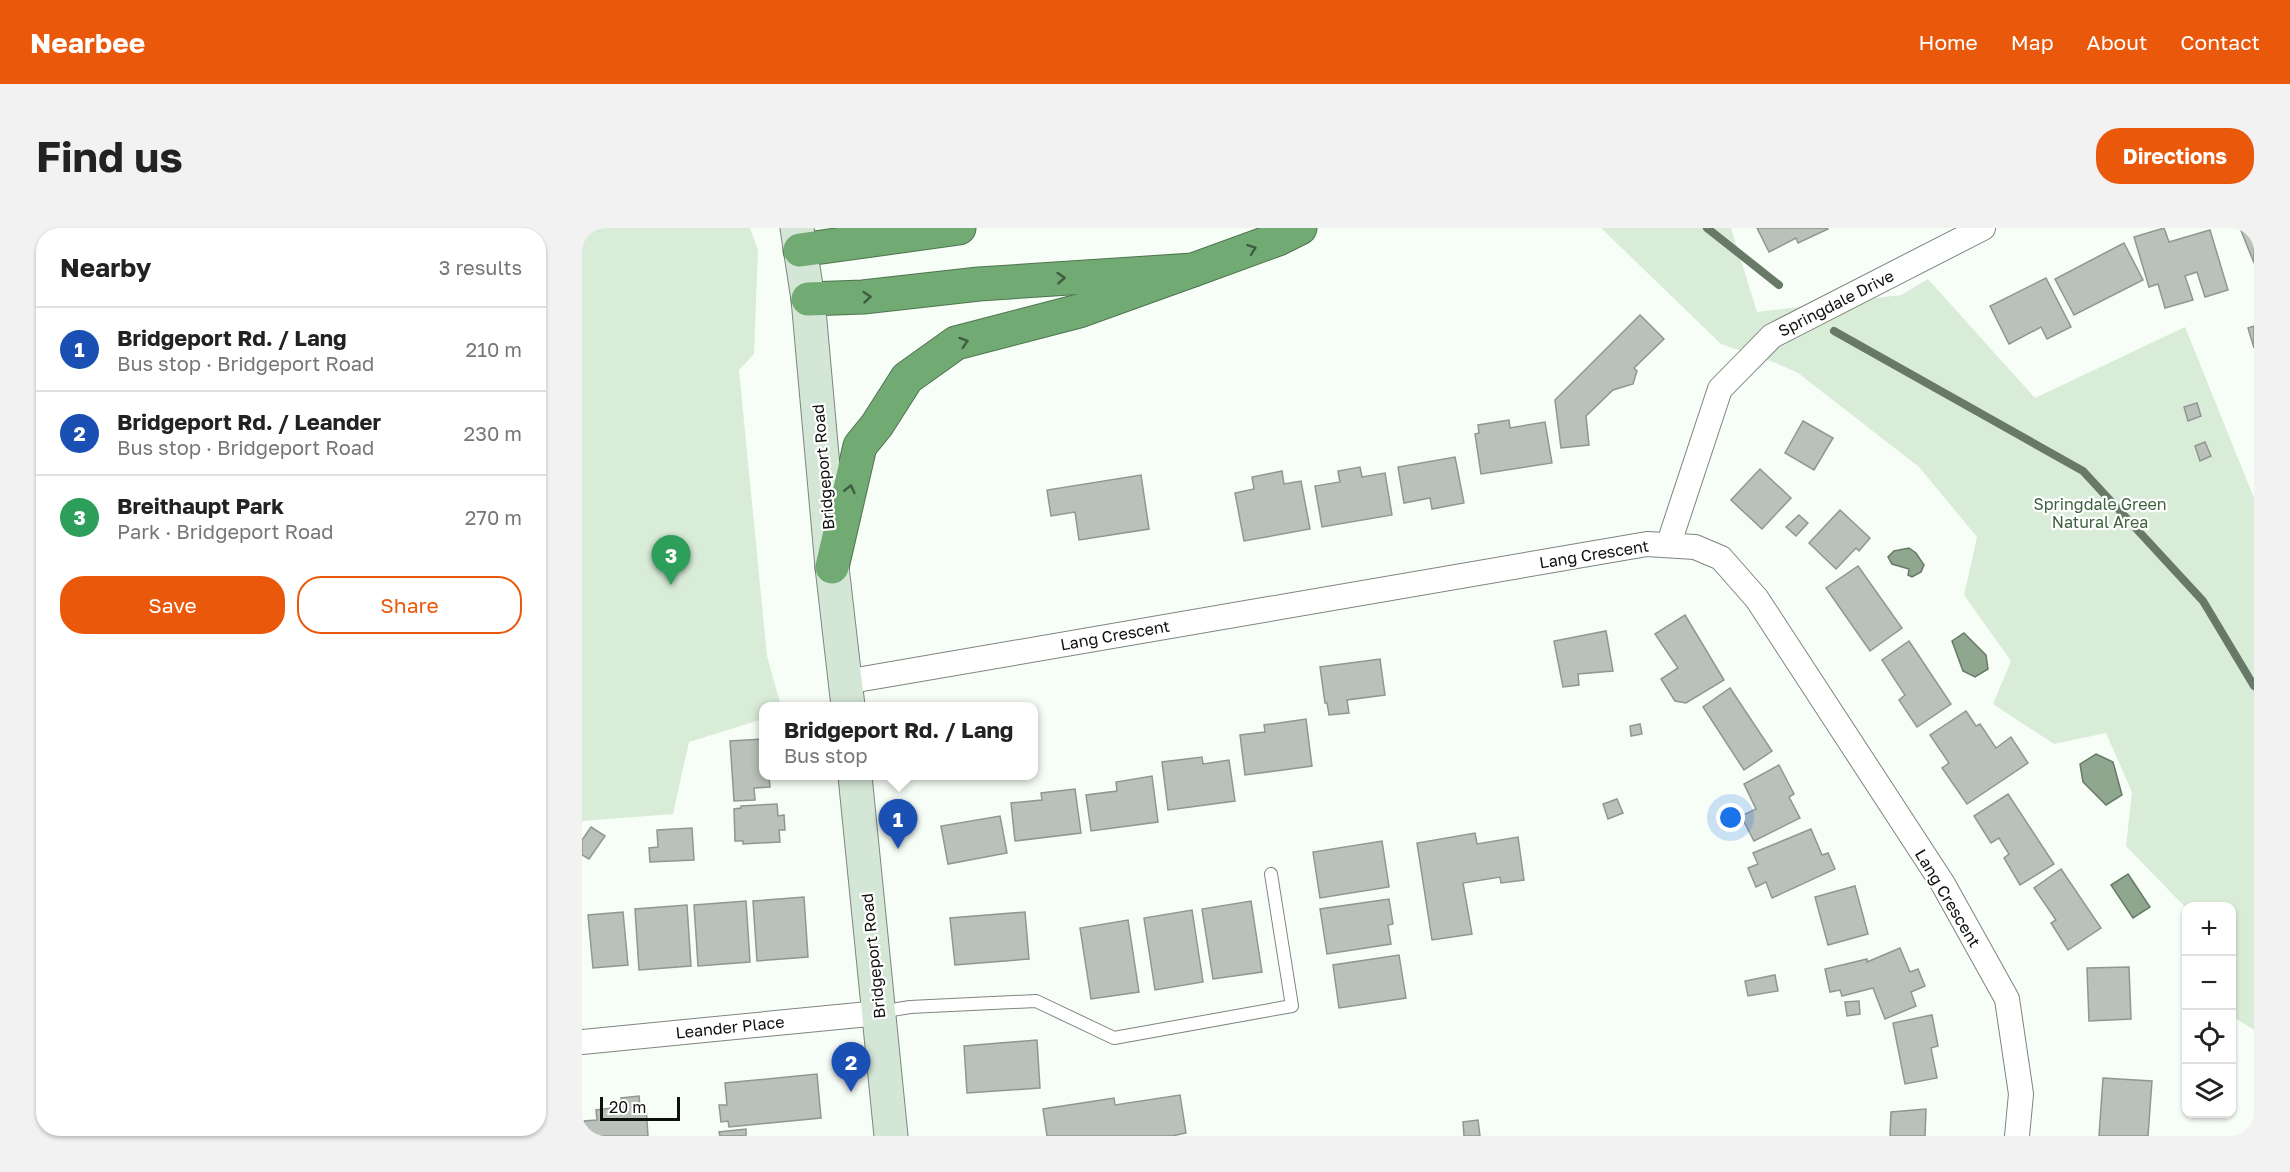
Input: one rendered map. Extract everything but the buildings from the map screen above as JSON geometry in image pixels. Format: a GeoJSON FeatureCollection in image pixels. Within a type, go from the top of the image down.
{"type":"FeatureCollection","features":[{"type":"Feature","properties":{"kind":"highway"},"geometry":{"type":"LineString","coordinates":[[799,239],[959,228]]}},
{"type":"Feature","properties":{"kind":"highway"},"geometry":{"type":"LineString","coordinates":[[832,567],[860,446],[877,425],[907,378],[956,344],[1079,311],[1278,239],[1300,228]]}},
{"type":"Feature","properties":{"kind":"highway"},"geometry":{"type":"LineString","coordinates":[[808,299],[864,297],[979,284],[1193,270]]}},
{"type":"Feature","properties":{"kind":"main road","name":"Bridgeport Road"},"geometry":{"type":"LineString","coordinates":[[799,239],[808,299],[832,567],[847,694]]}},
{"type":"Feature","properties":{"kind":"main road","name":"Bridgeport Road"},"geometry":{"type":"LineString","coordinates":[[855,780],[891,1136]]}},
{"type":"Feature","properties":{"kind":"street","name":"Springdale Drive"},"geometry":{"type":"LineString","coordinates":[[1669,543],[1719,389],[1772,336],[1983,228]]}},
{"type":"Feature","properties":{"kind":"street","name":"Lang Crescent"},"geometry":{"type":"LineString","coordinates":[[847,694],[1647,544],[1669,543],[1695,546],[1721,558],[1757,600],[1943,884],[2007,999],[2021,1094],[2017,1136]]}},
{"type":"Feature","properties":{"kind":"street","name":"Leander Place"},"geometry":{"type":"LineString","coordinates":[[582,1042],[879,1012]]}},
{"type":"Feature","properties":{"kind":"lane"},"geometry":{"type":"LineString","coordinates":[[879,1012],[910,1007],[1036,1000],[1114,1038],[1292,1006],[1271,874]]}},
{"type":"Feature","properties":{"kind":"green space"},"geometry":{"type":"Polygon","coordinates":[[[582,228],[750,228],[758,250],[754,354],[739,370],[767,656],[780,702],[759,702],[759,720],[689,742],[673,814],[582,821],[582,228]]]}},
{"type":"Feature","properties":{"kind":"green space","name":"Springdale Green Natural Area"},"geometry":{"type":"Polygon","coordinates":[[[1601,228],[1731,228],[1757,312],[1901,295],[1928,279],[2035,398],[2185,327],[2254,498],[2254,1030],[2236,1019],[2236,902],[2182,902],[2182,904],[2126,846],[2132,792],[2106,733],[2054,744],[1993,704],[2011,661],[1964,595],[1977,537],[1919,467],[1798,373],[1721,344],[1601,228]]]}},
{"type":"Feature","properties":{"kind":"shaded area"},"geometry":{"type":"Polygon","coordinates":[[[1909,548],[1916,553],[1924,565],[1921,572],[1912,577],[1908,575],[1909,569],[1892,564],[1888,557],[1894,551],[1909,548]]]}},
{"type":"Feature","properties":{"kind":"shaded area"},"geometry":{"type":"Polygon","coordinates":[[[1964,633],[1986,655],[1988,669],[1975,677],[1963,671],[1952,641],[1964,633]]]}},
{"type":"Feature","properties":{"kind":"shaded area"},"geometry":{"type":"Polygon","coordinates":[[[2096,754],[2113,762],[2122,795],[2106,805],[2083,782],[2080,764],[2096,754]]]}},
{"type":"Feature","properties":{"kind":"shaded area"},"geometry":{"type":"Polygon","coordinates":[[[2128,874],[2150,907],[2133,918],[2111,885],[2128,874]]]}},
{"type":"Feature","properties":{"kind":"waterway"},"geometry":{"type":"LineString","coordinates":[[1707,228],[1779,285]]}},
{"type":"Feature","properties":{"kind":"waterway"},"geometry":{"type":"LineString","coordinates":[[1834,331],[2083,471],[2203,601],[2254,686]]}},
{"type":"Feature","properties":{"kind":"place","name":"Breithaupt Park"},"geometry":{"type":"Point","coordinates":[671,585]}},
{"type":"Feature","properties":{"kind":"place","name":"Bridgeport Rd. / Lang"},"geometry":{"type":"Point","coordinates":[898,849]}},
{"type":"Feature","properties":{"kind":"place","name":"Bridgeport Rd. / Leander"},"geometry":{"type":"Point","coordinates":[851,1092]}}]}
